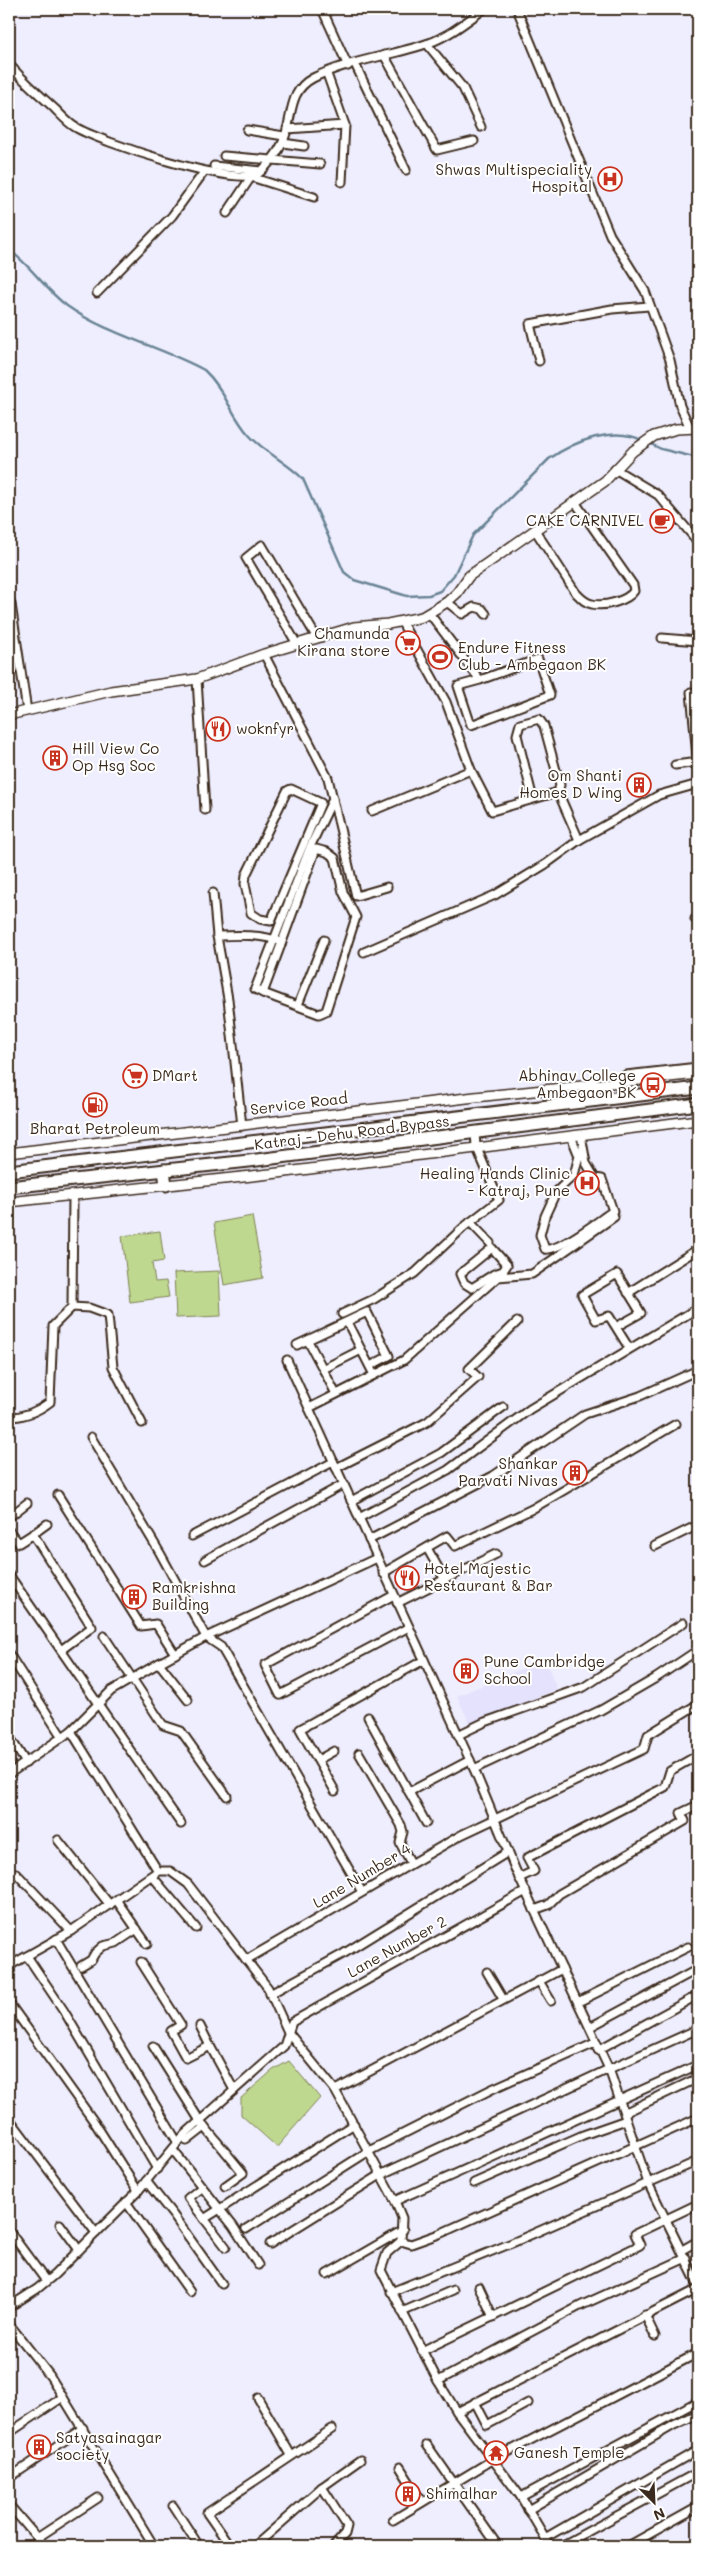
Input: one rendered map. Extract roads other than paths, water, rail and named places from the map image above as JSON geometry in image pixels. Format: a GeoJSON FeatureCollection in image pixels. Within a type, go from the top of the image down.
{"type":"FeatureCollection","features":[{"type":"Feature","properties":{"kind":"highway"},"geometry":{"type":"LineString","coordinates":[[593,1084],[596,1100]]}},
{"type":"Feature","properties":{"kind":"highway","name":"Katraj - Dehu Road Bypass"},"geometry":{"type":"LineString","coordinates":[[9,1171],[698,1088]]}},
{"type":"Feature","properties":{"kind":"highway","name":"Katraj - Dehu Road Bypass"},"geometry":{"type":"LineString","coordinates":[[9,1187],[474,1133],[698,1104]]}},
{"type":"Feature","properties":{"kind":"highway"},"geometry":{"type":"LineString","coordinates":[[164,1170],[166,1185]]}},
{"type":"Feature","properties":{"kind":"street"},"geometry":{"type":"LineString","coordinates":[[322,9],[406,170]]}},
{"type":"Feature","properties":{"kind":"street"},"geometry":{"type":"LineString","coordinates":[[227,214],[251,178],[271,160],[285,136],[296,92],[314,78],[384,55],[427,44],[463,25],[484,9]]}},
{"type":"Feature","properties":{"kind":"street"},"geometry":{"type":"LineString","coordinates":[[9,715],[111,691],[196,679],[264,654],[354,627],[422,617],[447,602],[457,593],[468,576],[605,481],[633,450],[654,436],[694,428],[680,406],[670,360],[645,291],[610,235],[517,9]]}},
{"type":"Feature","properties":{"kind":"street"},"geometry":{"type":"LineString","coordinates":[[427,44],[463,88],[481,127]]}},
{"type":"Feature","properties":{"kind":"street"},"geometry":{"type":"LineString","coordinates":[[384,55],[437,150],[474,141]]}},
{"type":"Feature","properties":{"kind":"street"},"geometry":{"type":"LineString","coordinates":[[9,64],[74,127],[131,149],[204,172],[251,178],[314,197]]}},
{"type":"Feature","properties":{"kind":"street"},"geometry":{"type":"LineString","coordinates":[[327,74],[345,125],[342,182]]}},
{"type":"Feature","properties":{"kind":"street"},"geometry":{"type":"LineString","coordinates":[[285,136],[345,125]]}},
{"type":"Feature","properties":{"kind":"street"},"geometry":{"type":"LineString","coordinates":[[248,130],[285,136],[304,146]]}},
{"type":"Feature","properties":{"kind":"street"},"geometry":{"type":"LineString","coordinates":[[224,156],[320,164]]}},
{"type":"Feature","properties":{"kind":"street"},"geometry":{"type":"LineString","coordinates":[[214,166],[261,171]]}},
{"type":"Feature","properties":{"kind":"street"},"geometry":{"type":"LineString","coordinates":[[97,294],[172,216],[204,172]]}},
{"type":"Feature","properties":{"kind":"street"},"geometry":{"type":"LineString","coordinates":[[539,361],[530,324],[612,309],[649,306]]}},
{"type":"Feature","properties":{"kind":"street"},"geometry":{"type":"LineString","coordinates":[[614,469],[658,495],[698,542]]}},
{"type":"Feature","properties":{"kind":"street"},"geometry":{"type":"LineString","coordinates":[[535,530],[576,593],[584,601],[593,605],[622,600],[630,596],[634,591],[633,586],[576,502]]}},
{"type":"Feature","properties":{"kind":"street"},"geometry":{"type":"LineString","coordinates":[[297,644],[246,558],[262,545],[317,638]]}},
{"type":"Feature","properties":{"kind":"street"},"geometry":{"type":"LineString","coordinates":[[9,599],[27,711]]}},
{"type":"Feature","properties":{"kind":"street"},"geometry":{"type":"LineString","coordinates":[[447,602],[462,614],[474,608],[482,608],[486,614]]}},
{"type":"Feature","properties":{"kind":"street"},"geometry":{"type":"LineString","coordinates":[[429,613],[480,680]]}},
{"type":"Feature","properties":{"kind":"street"},"geometry":{"type":"LineString","coordinates":[[401,621],[446,702],[471,770],[492,812],[558,792]]}},
{"type":"Feature","properties":{"kind":"street"},"geometry":{"type":"LineString","coordinates":[[662,638],[698,641]]}},
{"type":"Feature","properties":{"kind":"street"},"geometry":{"type":"LineString","coordinates":[[264,654],[328,778],[356,896],[387,886]]}},
{"type":"Feature","properties":{"kind":"street"},"geometry":{"type":"LineString","coordinates":[[538,659],[550,696],[471,725],[458,686],[480,680],[538,659]]}},
{"type":"Feature","properties":{"kind":"street"},"geometry":{"type":"LineString","coordinates":[[196,679],[205,810]]}},
{"type":"Feature","properties":{"kind":"street"},"geometry":{"type":"LineString","coordinates":[[691,692],[698,768]]}},
{"type":"Feature","properties":{"kind":"street"},"geometry":{"type":"LineString","coordinates":[[533,799],[517,735],[520,724],[539,719],[544,726],[560,785],[558,792],[579,840]]}},
{"type":"Feature","properties":{"kind":"street"},"geometry":{"type":"LineString","coordinates":[[675,765],[698,762]]}},
{"type":"Feature","properties":{"kind":"street"},"geometry":{"type":"LineString","coordinates":[[372,811],[471,770]]}},
{"type":"Feature","properties":{"kind":"street"},"geometry":{"type":"LineString","coordinates":[[364,952],[495,895],[546,864],[579,840],[659,795],[698,784]]}},
{"type":"Feature","properties":{"kind":"street"},"geometry":{"type":"LineString","coordinates":[[263,993],[282,942],[310,847],[321,803],[290,789],[287,791],[246,875],[250,909],[254,917],[271,921],[310,847],[333,799]]}},
{"type":"Feature","properties":{"kind":"street"},"geometry":{"type":"LineString","coordinates":[[310,847],[332,854],[335,858],[343,892],[356,917],[326,1011],[319,1014],[298,1004],[256,989],[310,847]]}},
{"type":"Feature","properties":{"kind":"street"},"geometry":{"type":"LineString","coordinates":[[213,893],[217,936],[228,999],[242,1126]]}},
{"type":"Feature","properties":{"kind":"street"},"geometry":{"type":"LineString","coordinates":[[217,936],[234,935],[274,939],[282,942]]}},
{"type":"Feature","properties":{"kind":"street"},"geometry":{"type":"LineString","coordinates":[[298,1004],[324,940]]}},
{"type":"Feature","properties":{"kind":"street"},"geometry":{"type":"LineString","coordinates":[[612,1083],[626,1075],[698,1067]]}},
{"type":"Feature","properties":{"kind":"street","name":"Service Road"},"geometry":{"type":"LineString","coordinates":[[9,1153],[593,1084],[698,1074]]}},
{"type":"Feature","properties":{"kind":"street"},"geometry":{"type":"LineString","coordinates":[[9,1202],[166,1185],[698,1120]]}},
{"type":"Feature","properties":{"kind":"street"},"geometry":{"type":"LineString","coordinates":[[342,1314],[374,1299],[415,1273],[470,1222],[499,1200],[476,1146],[474,1133]]}},
{"type":"Feature","properties":{"kind":"street"},"geometry":{"type":"LineString","coordinates":[[570,1136],[579,1156],[574,1175],[556,1192],[545,1216],[540,1234],[545,1249],[550,1250],[565,1244],[613,1211],[602,1178],[595,1178],[589,1170],[581,1135]]}},
{"type":"Feature","properties":{"kind":"street"},"geometry":{"type":"LineString","coordinates":[[9,1417],[20,1416],[39,1410],[50,1402],[53,1326],[72,1307],[73,1196]]}},
{"type":"Feature","properties":{"kind":"street"},"geometry":{"type":"LineString","coordinates":[[309,1408],[404,1360],[504,1273],[508,1265],[492,1248],[460,1274],[464,1283],[472,1288],[494,1274],[504,1273],[532,1274],[614,1217]]}},
{"type":"Feature","properties":{"kind":"street"},"geometry":{"type":"LineString","coordinates":[[470,1222],[490,1243]]}},
{"type":"Feature","properties":{"kind":"street"},"geometry":{"type":"LineString","coordinates":[[628,1293],[698,1249]]}},
{"type":"Feature","properties":{"kind":"street"},"geometry":{"type":"LineString","coordinates":[[616,1328],[641,1313],[617,1274],[582,1295],[596,1320],[609,1316],[616,1328],[629,1348]]}},
{"type":"Feature","properties":{"kind":"street"},"geometry":{"type":"LineString","coordinates":[[72,1307],[89,1308],[108,1315],[113,1367],[142,1423]]}},
{"type":"Feature","properties":{"kind":"street"},"geometry":{"type":"LineString","coordinates":[[359,1518],[448,1470],[530,1409],[588,1376],[629,1348],[698,1308]]}},
{"type":"Feature","properties":{"kind":"street"},"geometry":{"type":"LineString","coordinates":[[297,1345],[366,1312],[389,1356],[370,1366]]}},
{"type":"Feature","properties":{"kind":"street"},"geometry":{"type":"LineString","coordinates":[[347,1322],[374,1375]]}},
{"type":"Feature","properties":{"kind":"street"},"geometry":{"type":"LineString","coordinates":[[192,1536],[427,1422],[478,1377],[469,1369],[517,1322]]}},
{"type":"Feature","properties":{"kind":"street"},"geometry":{"type":"LineString","coordinates":[[308,1340],[336,1394]]}},
{"type":"Feature","properties":{"kind":"street"},"geometry":{"type":"LineString","coordinates":[[323,1369],[361,1350]]}},
{"type":"Feature","properties":{"kind":"street"},"geometry":{"type":"LineString","coordinates":[[287,1360],[470,1760],[519,1878],[609,2069],[648,2183],[686,2258],[698,2287],[457,2412]]}},
{"type":"Feature","properties":{"kind":"street"},"geometry":{"type":"LineString","coordinates":[[369,1540],[493,1476],[585,1414],[640,1396],[698,1370]]}},
{"type":"Feature","properties":{"kind":"street"},"geometry":{"type":"LineString","coordinates":[[352,1501],[441,1452],[503,1408]]}},
{"type":"Feature","properties":{"kind":"street"},"geometry":{"type":"LineString","coordinates":[[383,1572],[447,1536],[455,1546],[532,1509],[676,1424]]}},
{"type":"Feature","properties":{"kind":"street"},"geometry":{"type":"LineString","coordinates":[[91,1437],[206,1637],[221,1648],[362,1892]]}},
{"type":"Feature","properties":{"kind":"street"},"geometry":{"type":"LineString","coordinates":[[205,1560],[344,1484]]}},
{"type":"Feature","properties":{"kind":"street"},"geometry":{"type":"LineString","coordinates":[[58,1495],[141,1626],[156,1624],[175,1654]]}},
{"type":"Feature","properties":{"kind":"street"},"geometry":{"type":"LineString","coordinates":[[9,1517],[27,1503]]}},
{"type":"Feature","properties":{"kind":"street"},"geometry":{"type":"LineString","coordinates":[[9,1531],[19,1543],[47,1524]]}},
{"type":"Feature","properties":{"kind":"street"},"geometry":{"type":"LineString","coordinates":[[655,1546],[698,1526]]}},
{"type":"Feature","properties":{"kind":"street"},"geometry":{"type":"LineString","coordinates":[[33,1534],[92,1627],[61,1650]]}},
{"type":"Feature","properties":{"kind":"street"},"geometry":{"type":"LineString","coordinates":[[427,1548],[446,1580]]}},
{"type":"Feature","properties":{"kind":"street"},"geometry":{"type":"LineString","coordinates":[[397,1603],[496,1554]]}},
{"type":"Feature","properties":{"kind":"street"},"geometry":{"type":"LineString","coordinates":[[9,1774],[71,1731],[110,1692],[159,1663],[206,1637],[377,1558]]}},
{"type":"Feature","properties":{"kind":"street"},"geometry":{"type":"LineString","coordinates":[[9,1575],[181,1824]]}},
{"type":"Feature","properties":{"kind":"street"},"geometry":{"type":"LineString","coordinates":[[394,1595],[264,1665],[280,1695],[409,1627]]}},
{"type":"Feature","properties":{"kind":"street"},"geometry":{"type":"LineString","coordinates":[[458,1735],[485,1722],[584,1687],[683,1623]]}},
{"type":"Feature","properties":{"kind":"street"},"geometry":{"type":"LineString","coordinates":[[104,1636],[162,1725],[181,1730],[228,1796]]}},
{"type":"Feature","properties":{"kind":"street"},"geometry":{"type":"LineString","coordinates":[[474,1769],[601,1710],[656,1678],[698,1650]]}},
{"type":"Feature","properties":{"kind":"street"},"geometry":{"type":"LineString","coordinates":[[9,1654],[62,1737]]}},
{"type":"Feature","properties":{"kind":"street"},"geometry":{"type":"LineString","coordinates":[[335,1790],[300,1729],[424,1660]]}},
{"type":"Feature","properties":{"kind":"street"},"geometry":{"type":"LineString","coordinates":[[159,1663],[188,1700]]}},
{"type":"Feature","properties":{"kind":"street","name":"Lane Number 4"},"geometry":{"type":"LineString","coordinates":[[246,1960],[411,1863],[495,1820],[644,1749],[648,1735],[698,1704]]}},
{"type":"Feature","properties":{"kind":"street"},"geometry":{"type":"LineString","coordinates":[[368,1717],[426,1823]]}},
{"type":"Feature","properties":{"kind":"street"},"geometry":{"type":"LineString","coordinates":[[71,1731],[158,1871]]}},
{"type":"Feature","properties":{"kind":"street"},"geometry":{"type":"LineString","coordinates":[[9,1736],[26,1762]]}},
{"type":"Feature","properties":{"kind":"street"},"geometry":{"type":"LineString","coordinates":[[318,1760],[334,1751]]}},
{"type":"Feature","properties":{"kind":"street"},"geometry":{"type":"LineString","coordinates":[[359,1753],[401,1825],[400,1843],[411,1863]]}},
{"type":"Feature","properties":{"kind":"street"},"geometry":{"type":"LineString","coordinates":[[519,1878],[534,1871],[527,1858],[665,1787],[670,1771],[698,1755]]}},
{"type":"Feature","properties":{"kind":"street"},"geometry":{"type":"LineString","coordinates":[[409,1792],[470,1760]]}},
{"type":"Feature","properties":{"kind":"street"},"geometry":{"type":"LineString","coordinates":[[534,1910],[548,1905],[559,1894],[685,1821],[681,1813],[698,1805]]}},
{"type":"Feature","properties":{"kind":"street"},"geometry":{"type":"LineString","coordinates":[[58,1840],[110,1905]]}},
{"type":"Feature","properties":{"kind":"street"},"geometry":{"type":"LineString","coordinates":[[270,1994],[343,1954],[508,1852]]}},
{"type":"Feature","properties":{"kind":"street"},"geometry":{"type":"LineString","coordinates":[[9,1966],[71,1931],[158,1871],[170,1871],[188,1884],[270,1994],[288,2032],[335,2090],[382,2174],[402,2218],[402,2230],[401,2241],[387,2253],[381,2270],[438,2381],[457,2412],[521,2497],[550,2546]]}},
{"type":"Feature","properties":{"kind":"street"},"geometry":{"type":"LineString","coordinates":[[16,1873],[71,1931]]}},
{"type":"Feature","properties":{"kind":"street"},"geometry":{"type":"LineString","coordinates":[[152,1876],[196,1928]]}},
{"type":"Feature","properties":{"kind":"street","name":"Lane Number 2"},"geometry":{"type":"LineString","coordinates":[[203,2124],[234,2090],[284,2046],[292,2022],[526,1892]]}},
{"type":"Feature","properties":{"kind":"street"},"geometry":{"type":"LineString","coordinates":[[117,1901],[147,1944]]}},
{"type":"Feature","properties":{"kind":"street"},"geometry":{"type":"LineString","coordinates":[[81,1966],[92,1960],[95,1953],[103,1946],[116,1943],[137,1929]]}},
{"type":"Feature","properties":{"kind":"street"},"geometry":{"type":"LineString","coordinates":[[56,1939],[178,2143]]}},
{"type":"Feature","properties":{"kind":"street"},"geometry":{"type":"LineString","coordinates":[[578,2002],[688,1947]]}},
{"type":"Feature","properties":{"kind":"street"},"geometry":{"type":"LineString","coordinates":[[27,1956],[64,2011],[157,2169]]}},
{"type":"Feature","properties":{"kind":"street"},"geometry":{"type":"LineString","coordinates":[[141,1962],[181,2024],[171,2031],[186,2058],[210,2046]]}},
{"type":"Feature","properties":{"kind":"street"},"geometry":{"type":"LineString","coordinates":[[335,2090],[562,1969]]}},
{"type":"Feature","properties":{"kind":"street"},"geometry":{"type":"LineString","coordinates":[[590,2027],[698,1969]]}},
{"type":"Feature","properties":{"kind":"street"},"geometry":{"type":"LineString","coordinates":[[487,1972],[503,2000]]}},
{"type":"Feature","properties":{"kind":"street"},"geometry":{"type":"LineString","coordinates":[[540,1981],[550,2001]]}},
{"type":"Feature","properties":{"kind":"street"},"geometry":{"type":"LineString","coordinates":[[246,2229],[369,2151],[492,2089],[597,2046],[698,1994]]}},
{"type":"Feature","properties":{"kind":"street"},"geometry":{"type":"LineString","coordinates":[[9,2003],[95,2123],[138,2191]]}},
{"type":"Feature","properties":{"kind":"street"},"geometry":{"type":"LineString","coordinates":[[200,2026],[234,2090]]}},
{"type":"Feature","properties":{"kind":"street"},"geometry":{"type":"LineString","coordinates":[[270,2244],[382,2174],[698,2029]]}},
{"type":"Feature","properties":{"kind":"street"},"geometry":{"type":"LineString","coordinates":[[153,2046],[203,2124],[243,2173],[225,2186]]}},
{"type":"Feature","properties":{"kind":"street"},"geometry":{"type":"LineString","coordinates":[[394,2201],[693,2067]]}},
{"type":"Feature","properties":{"kind":"street"},"geometry":{"type":"LineString","coordinates":[[474,2183],[625,2116],[698,2078]]}},
{"type":"Feature","properties":{"kind":"street"},"geometry":{"type":"LineString","coordinates":[[9,2118],[96,2233]]}},
{"type":"Feature","properties":{"kind":"street"},"geometry":{"type":"LineString","coordinates":[[401,2241],[412,2244],[439,2234],[698,2118]]}},
{"type":"Feature","properties":{"kind":"street"},"geometry":{"type":"LineString","coordinates":[[9,2307],[46,2282],[138,2191],[178,2143],[203,2124]]}},
{"type":"Feature","properties":{"kind":"street"},"geometry":{"type":"LineString","coordinates":[[187,2141],[203,2124]]}},
{"type":"Feature","properties":{"kind":"street"},"geometry":{"type":"LineString","coordinates":[[204,2219],[354,2124]]}},
{"type":"Feature","properties":{"kind":"street"},"geometry":{"type":"LineString","coordinates":[[172,2150],[220,2209],[258,2265]]}},
{"type":"Feature","properties":{"kind":"street"},"geometry":{"type":"LineString","coordinates":[[391,2292],[512,2243],[698,2161]]}},
{"type":"Feature","properties":{"kind":"street"},"geometry":{"type":"LineString","coordinates":[[146,2181],[173,2214],[222,2284]]}},
{"type":"Feature","properties":{"kind":"street"},"geometry":{"type":"LineString","coordinates":[[202,2187],[188,2198],[226,2247]]}},
{"type":"Feature","properties":{"kind":"street"},"geometry":{"type":"LineString","coordinates":[[126,2202],[190,2292]]}},
{"type":"Feature","properties":{"kind":"street"},"geometry":{"type":"LineString","coordinates":[[422,2351],[640,2246],[635,2234],[698,2204]]}},
{"type":"Feature","properties":{"kind":"street"},"geometry":{"type":"LineString","coordinates":[[60,2224],[79,2250]]}},
{"type":"Feature","properties":{"kind":"street"},"geometry":{"type":"LineString","coordinates":[[327,2274],[402,2230]]}},
{"type":"Feature","properties":{"kind":"street"},"geometry":{"type":"LineString","coordinates":[[9,2231],[46,2282]]}},
{"type":"Feature","properties":{"kind":"street"},"geometry":{"type":"LineString","coordinates":[[682,2250],[698,2241]]}},
{"type":"Feature","properties":{"kind":"street"},"geometry":{"type":"LineString","coordinates":[[438,2381],[580,2306],[686,2258]]}},
{"type":"Feature","properties":{"kind":"street"},"geometry":{"type":"LineString","coordinates":[[479,2287],[493,2317]]}},
{"type":"Feature","properties":{"kind":"street"},"geometry":{"type":"LineString","coordinates":[[402,2312],[453,2290]]}},
{"type":"Feature","properties":{"kind":"street"},"geometry":{"type":"LineString","coordinates":[[645,2315],[655,2336]]}},
{"type":"Feature","properties":{"kind":"street"},"geometry":{"type":"LineString","coordinates":[[9,2324],[50,2376],[154,2546]]}},
{"type":"Feature","properties":{"kind":"street"},"geometry":{"type":"LineString","coordinates":[[393,2520],[494,2459],[698,2353]]}},
{"type":"Feature","properties":{"kind":"street"},"geometry":{"type":"LineString","coordinates":[[9,2433],[63,2397]]}},
{"type":"Feature","properties":{"kind":"street"},"geometry":{"type":"LineString","coordinates":[[258,2398],[290,2456]]}},
{"type":"Feature","properties":{"kind":"street"},"geometry":{"type":"LineString","coordinates":[[521,2497],[698,2401]]}},
{"type":"Feature","properties":{"kind":"street"},"geometry":{"type":"LineString","coordinates":[[475,2402],[487,2425],[528,2403]]}},
{"type":"Feature","properties":{"kind":"street"},"geometry":{"type":"LineString","coordinates":[[528,2510],[698,2414]]}},
{"type":"Feature","properties":{"kind":"street"},"geometry":{"type":"LineString","coordinates":[[9,2478],[83,2428]]}},
{"type":"Feature","properties":{"kind":"street"},"geometry":{"type":"LineString","coordinates":[[230,2546],[207,2513],[332,2429]]}},
{"type":"Feature","properties":{"kind":"street"},"geometry":{"type":"LineString","coordinates":[[427,2445],[498,2546]]}},
{"type":"Feature","properties":{"kind":"street"},"geometry":{"type":"LineString","coordinates":[[545,2538],[698,2450]]}},
{"type":"Feature","properties":{"kind":"street"},"geometry":{"type":"LineString","coordinates":[[255,2546],[322,2487],[360,2460]]}},
{"type":"Feature","properties":{"kind":"street"},"geometry":{"type":"LineString","coordinates":[[400,2467],[422,2502]]}},
{"type":"Feature","properties":{"kind":"street"},"geometry":{"type":"LineString","coordinates":[[561,2546],[698,2472]]}},
{"type":"Feature","properties":{"kind":"street"},"geometry":{"type":"LineString","coordinates":[[322,2487],[347,2526],[345,2534],[334,2546]]}},
{"type":"Feature","properties":{"kind":"street"},"geometry":{"type":"LineString","coordinates":[[36,2538],[98,2498]]}},
{"type":"Feature","properties":{"kind":"street"},"geometry":{"type":"LineString","coordinates":[[9,2506],[44,2546]]}},
{"type":"Feature","properties":{"kind":"street"},"geometry":{"type":"LineString","coordinates":[[173,2506],[199,2546]]}},
{"type":"Feature","properties":{"kind":"street"},"geometry":{"type":"LineString","coordinates":[[628,2546],[698,2507]]}},
{"type":"Feature","properties":{"kind":"waterway"},"geometry":{"type":"LineString","coordinates":[[9,250],[59,300],[83,316],[117,333],[204,370],[217,385],[249,435],[303,479],[344,572],[354,580],[407,596],[429,595],[440,591],[454,575],[473,535],[549,459],[559,452],[583,441],[608,435],[632,436],[644,441]]}},
{"type":"Feature","properties":{"kind":"waterway"},"geometry":{"type":"LineString","coordinates":[[649,443],[661,449],[698,458]]}},
{"type":"Feature","properties":{"kind":"place","name":"Shwas Multispeciality Hospital"},"geometry":{"type":"Point","coordinates":[610,179]}},
{"type":"Feature","properties":{"kind":"place","name":"CAKE CARNIVEL"},"geometry":{"type":"Point","coordinates":[662,521]}},
{"type":"Feature","properties":{"kind":"place","name":"Chamunda Kirana store"},"geometry":{"type":"Point","coordinates":[408,643]}},
{"type":"Feature","properties":{"kind":"place","name":"Endure Fitness Club - Ambegaon BK"},"geometry":{"type":"Point","coordinates":[440,657]}},
{"type":"Feature","properties":{"kind":"place","name":"woknfyr"},"geometry":{"type":"Point","coordinates":[218,729]}},
{"type":"Feature","properties":{"kind":"place","name":"Hill View Co Op Hsg Soc"},"geometry":{"type":"Point","coordinates":[55,758]}},
{"type":"Feature","properties":{"kind":"place","name":"Om Shanti Homes D Wing"},"geometry":{"type":"Point","coordinates":[639,785]}},
{"type":"Feature","properties":{"kind":"place","name":"DMart"},"geometry":{"type":"Point","coordinates":[135,1076]}},
{"type":"Feature","properties":{"kind":"place","name":"Abhinav College Ambegaon BK"},"geometry":{"type":"Point","coordinates":[653,1085]}},
{"type":"Feature","properties":{"kind":"place","name":"Bharat Petroleum"},"geometry":{"type":"Point","coordinates":[95,1105]}},
{"type":"Feature","properties":{"kind":"place","name":"Healing Hands Clinic - Katraj, Pune"},"geometry":{"type":"Point","coordinates":[587,1183]}},
{"type":"Feature","properties":{"kind":"place","name":"Shankar Parvati Nivas"},"geometry":{"type":"Point","coordinates":[575,1473]}},
{"type":"Feature","properties":{"kind":"place","name":"Hotel Majestic Restaurant & Bar"},"geometry":{"type":"Point","coordinates":[407,1578]}},
{"type":"Feature","properties":{"kind":"place","name":"Ramkrishna Building"},"geometry":{"type":"Point","coordinates":[134,1597]}},
{"type":"Feature","properties":{"kind":"place","name":"Pune Cambridge School"},"geometry":{"type":"Point","coordinates":[466,1671]}},
{"type":"Feature","properties":{"kind":"place","name":"Satyasainagar society"},"geometry":{"type":"Point","coordinates":[39,2447]}},
{"type":"Feature","properties":{"kind":"place","name":"Ganesh Temple"},"geometry":{"type":"Point","coordinates":[496,2453]}},
{"type":"Feature","properties":{"kind":"place","name":"Shimalhar"},"geometry":{"type":"Point","coordinates":[408,2494]}}]}
